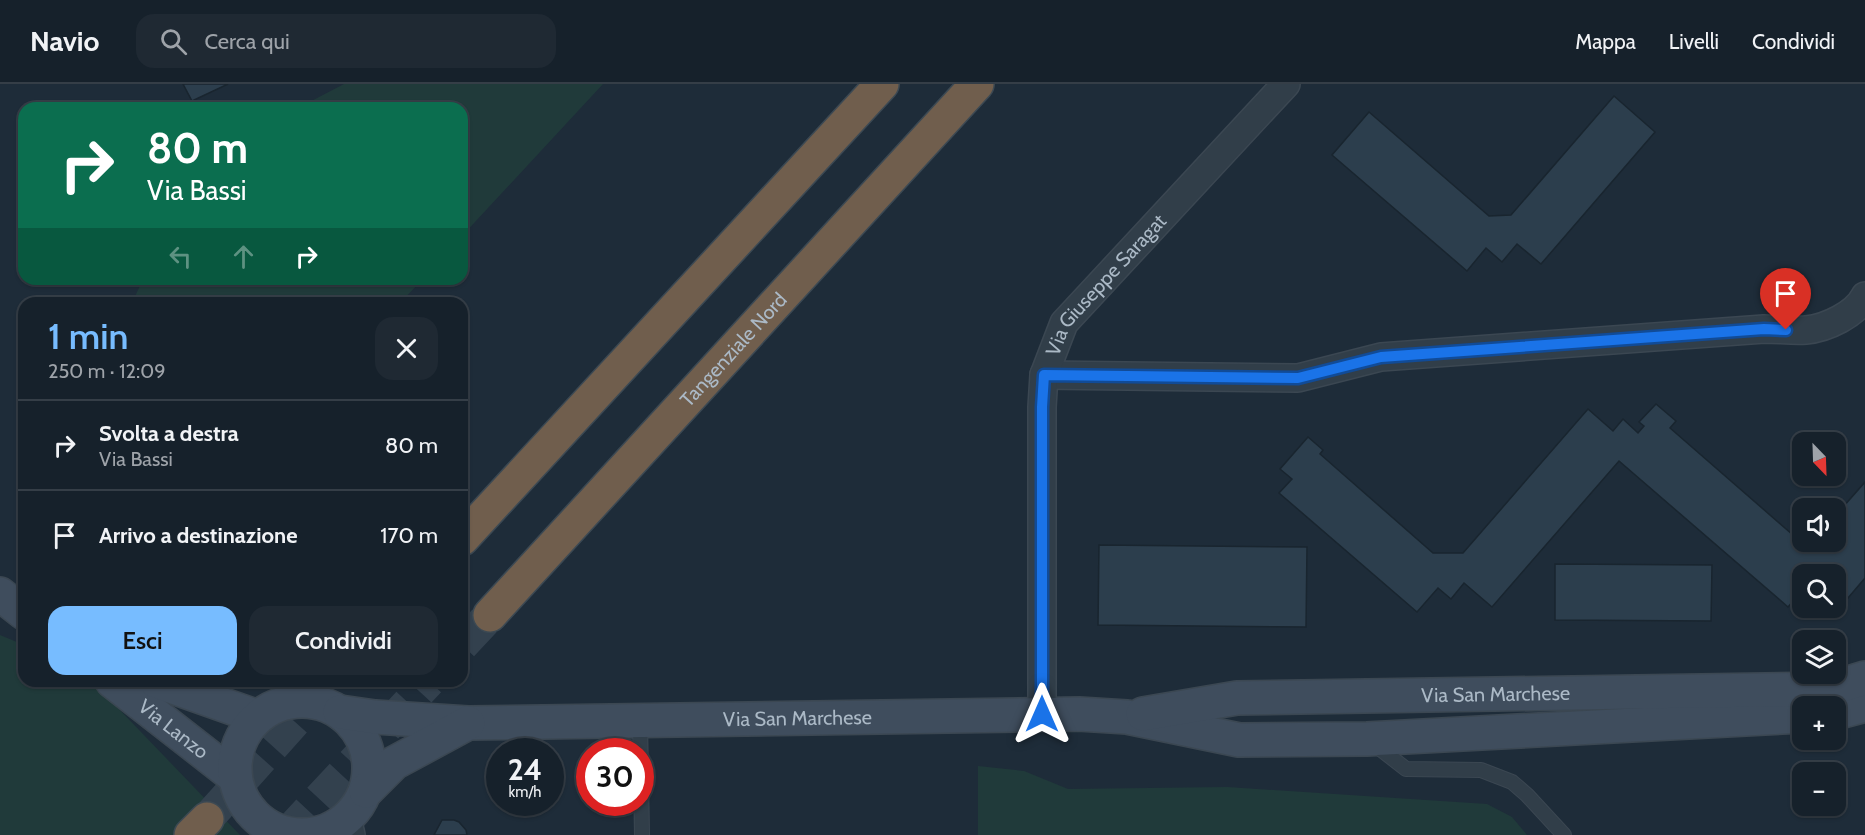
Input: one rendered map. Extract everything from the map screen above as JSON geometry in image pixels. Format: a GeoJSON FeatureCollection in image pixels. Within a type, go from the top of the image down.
{"type":"FeatureCollection","features":[{"type":"Feature","properties":{"kind":"highway"},"geometry":{"type":"LineString","coordinates":[[468,532],[882,84]]}},
{"type":"Feature","properties":{"kind":"highway","name":"Tangenziale Nord"},"geometry":{"type":"LineString","coordinates":[[490,615],[977,84]]}},
{"type":"Feature","properties":{"kind":"street","name":"Via Giuseppe Saragat"},"geometry":{"type":"LineString","coordinates":[[1042,714],[1042,407],[1044,375],[1064,323],[1286,84]]}},
{"type":"Feature","properties":{"kind":"street"},"geometry":{"type":"LineString","coordinates":[[1044,375],[1298,378],[1381,357],[1764,329],[1807,330],[1838,320],[1864,303]]}},
{"type":"Feature","properties":{"kind":"street"},"geometry":{"type":"LineString","coordinates":[[0,594],[18,608]]}},
{"type":"Feature","properties":{"kind":"street","name":"Via San Marchese"},"geometry":{"type":"LineString","coordinates":[[1127,717],[1237,698],[1829,689],[1865,678]]}},
{"type":"Feature","properties":{"kind":"street","name":"Via Lanzo"},"geometry":{"type":"LineString","coordinates":[[120,687],[236,777]]}},
{"type":"Feature","properties":{"kind":"street","name":"Via Lanzo"},"geometry":{"type":"LineString","coordinates":[[173,687],[258,717]]}},
{"type":"Feature","properties":{"kind":"street"},"geometry":{"type":"LineString","coordinates":[[298,700],[320,703],[340,712],[356,727],[367,747],[370,769],[366,791],[349,826],[332,828],[314,834],[296,835],[274,829],[256,816],[242,799],[236,777],[236,756],[244,735],[258,717],[276,705],[298,700]]}},
{"type":"Feature","properties":{"kind":"street"},"geometry":{"type":"LineString","coordinates":[[1846,710],[1865,705]]}},
{"type":"Feature","properties":{"kind":"street","name":"Via San Marchese"},"geometry":{"type":"LineString","coordinates":[[340,712],[375,717],[468,723],[1042,714],[1127,717],[1239,740],[1367,739],[1792,718]]}},
{"type":"Feature","properties":{"kind":"street","name":"Via San Marchese"},"geometry":{"type":"LineString","coordinates":[[366,791],[394,763],[468,723]]}},
{"type":"Feature","properties":{"kind":"lane"},"geometry":{"type":"LineString","coordinates":[[640,720],[642,835]]}},
{"type":"Feature","properties":{"kind":"lane"},"geometry":{"type":"LineString","coordinates":[[1367,739],[1406,769],[1481,770],[1512,783],[1527,795],[1564,835]]}},
{"type":"Feature","properties":{"kind":"green space"},"geometry":{"type":"Polygon","coordinates":[[[344,84],[603,84],[468,230],[468,102],[310,102],[344,84]]]}},
{"type":"Feature","properties":{"kind":"green space"},"geometry":{"type":"Polygon","coordinates":[[[140,285],[417,285],[406,297],[135,297],[140,285]]]}},
{"type":"Feature","properties":{"kind":"green space"},"geometry":{"type":"Polygon","coordinates":[[[0,635],[18,642],[18,687],[98,687],[240,835],[0,835],[0,635]]]}},
{"type":"Feature","properties":{"kind":"green space"},"geometry":{"type":"Polygon","coordinates":[[[978,766],[1024,771],[1068,789],[1227,787],[1487,804],[1512,817],[1527,835],[978,835],[978,766]]]}},
{"type":"Feature","properties":{"kind":"building"},"geometry":{"type":"Polygon","coordinates":[[[183,84],[228,84],[192,101],[183,84]]]}},
{"type":"Feature","properties":{"kind":"building"},"geometry":{"type":"Polygon","coordinates":[[[1614,96],[1655,132],[1541,264],[1517,244],[1502,262],[1486,248],[1467,271],[1332,155],[1369,112],[1489,216],[1511,215],[1614,96]]]}},
{"type":"Feature","properties":{"kind":"building"},"geometry":{"type":"Polygon","coordinates":[[[1656,404],[1676,421],[1670,428],[1792,534],[1792,552],[1846,552],[1846,504],[1865,482],[1865,578],[1846,600],[1846,564],[1792,564],[1792,602],[1788,607],[1619,461],[1492,607],[1464,583],[1451,599],[1438,588],[1417,612],[1279,493],[1292,479],[1280,469],[1308,437],[1323,450],[1320,454],[1433,553],[1463,553],[1588,409],[1613,431],[1623,419],[1638,433],[1644,426],[1639,422],[1656,404]]]}},
{"type":"Feature","properties":{"kind":"building"},"geometry":{"type":"Polygon","coordinates":[[[1099,545],[1307,547],[1306,627],[1098,625],[1099,545]]]}},
{"type":"Feature","properties":{"kind":"building"},"geometry":{"type":"Polygon","coordinates":[[[1555,564],[1712,565],[1711,621],[1555,620],[1555,564]]]}},
{"type":"Feature","properties":{"kind":"building"},"geometry":{"type":"Polygon","coordinates":[[[442,820],[459,822],[467,835],[434,835],[442,820]]]}},
{"type":"Feature","properties":{"kind":"tunnel"},"geometry":{"type":"LineString","coordinates":[[468,639],[490,615]]}},
{"type":"Feature","properties":{"kind":"tunnel"},"geometry":{"type":"LineString","coordinates":[[207,819],[326,687]]}},
{"type":"Feature","properties":{"kind":"tunnel"},"geometry":{"type":"LineString","coordinates":[[286,835],[423,687]]}},
{"type":"Feature","properties":{"kind":"route"},"geometry":{"type":"LineString","coordinates":[[1042,714],[1042,407],[1044,375],[1298,378],[1381,357],[1764,329],[1786,330]]}}]}
